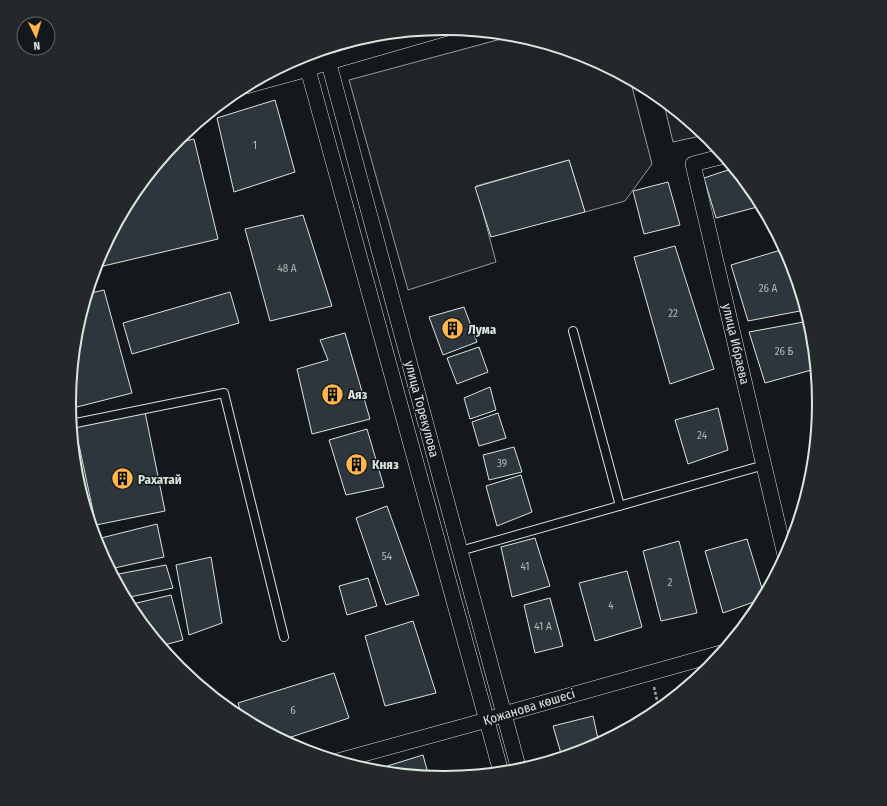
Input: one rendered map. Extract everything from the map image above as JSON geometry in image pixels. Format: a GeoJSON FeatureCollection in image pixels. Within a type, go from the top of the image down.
{"type":"FeatureCollection","features":[{"type":"Feature","properties":{"kind":"street"},"geometry":{"type":"LineString","coordinates":[[306,62],[327,55],[407,37]]}},
{"type":"Feature","properties":{"kind":"street","name":"улица Торекулова"},"geometry":{"type":"LineString","coordinates":[[327,55],[517,763]]}},
{"type":"Feature","properties":{"kind":"street","name":"улица Торекулова"},"geometry":{"type":"LineString","coordinates":[[306,62],[500,767]]}},
{"type":"Feature","properties":{"kind":"street","name":"улица Ибраева"},"geometry":{"type":"LineString","coordinates":[[718,158],[693,164],[783,545]]}},
{"type":"Feature","properties":{"kind":"street","name":"Қожанова көшесі"},"geometry":{"type":"LineString","coordinates":[[348,758],[711,656]]}},
{"type":"Feature","properties":{"kind":"lane"},"geometry":{"type":"LineString","coordinates":[[573,331],[620,506]]}},
{"type":"Feature","properties":{"kind":"lane"},"geometry":{"type":"LineString","coordinates":[[76,423],[224,393],[284,637]]}},
{"type":"Feature","properties":{"kind":"lane"},"geometry":{"type":"LineString","coordinates":[[460,551],[764,465]]}},
{"type":"Feature","properties":{"kind":"path"},"geometry":{"type":"LineString","coordinates":[[651,672],[658,702]]}},
{"type":"Feature","properties":{"kind":"shaded area"},"geometry":{"type":"Polygon","coordinates":[[[500,39],[539,48],[584,63],[632,87],[652,164],[625,201],[585,212],[569,160],[476,186],[496,262],[408,290],[349,80],[500,39]]]}},
{"type":"Feature","properties":{"kind":"shaded area"},"geometry":{"type":"Polygon","coordinates":[[[665,109],[697,137],[673,142],[665,109]]]}},
{"type":"Feature","properties":{"kind":"building"},"geometry":{"type":"Polygon","coordinates":[[[275,100],[295,172],[234,192],[217,118],[275,100]]]}},
{"type":"Feature","properties":{"kind":"building"},"geometry":{"type":"Polygon","coordinates":[[[194,139],[218,239],[102,266],[113,240],[138,199],[167,160],[185,141],[194,139]]]}},
{"type":"Feature","properties":{"kind":"building"},"geometry":{"type":"Polygon","coordinates":[[[569,160],[585,212],[491,237],[475,187],[569,160]]]}},
{"type":"Feature","properties":{"kind":"building"},"geometry":{"type":"Polygon","coordinates":[[[728,170],[755,208],[716,218],[704,178],[728,170]]]}},
{"type":"Feature","properties":{"kind":"building"},"geometry":{"type":"Polygon","coordinates":[[[668,182],[680,225],[644,234],[633,191],[668,182]]]}},
{"type":"Feature","properties":{"kind":"building"},"geometry":{"type":"Polygon","coordinates":[[[303,215],[332,306],[270,321],[245,229],[303,215]]]}},
{"type":"Feature","properties":{"kind":"building"},"geometry":{"type":"Polygon","coordinates":[[[675,246],[714,369],[670,384],[634,257],[675,246]]]}},
{"type":"Feature","properties":{"kind":"building"},"geometry":{"type":"Polygon","coordinates":[[[778,251],[792,285],[800,311],[748,321],[731,265],[778,251]]]}},
{"type":"Feature","properties":{"kind":"building"},"geometry":{"type":"Polygon","coordinates":[[[104,290],[132,393],[76,407],[76,379],[79,355],[88,308],[93,293],[104,290]]]}},
{"type":"Feature","properties":{"kind":"building"},"geometry":{"type":"Polygon","coordinates":[[[230,292],[239,323],[132,354],[123,323],[230,292]]]}},
{"type":"Feature","properties":{"kind":"building","name":"Лума"},"geometry":{"type":"Polygon","coordinates":[[[464,307],[477,342],[443,355],[429,317],[464,307]]]}},
{"type":"Feature","properties":{"kind":"building"},"geometry":{"type":"Polygon","coordinates":[[[802,322],[810,370],[765,383],[749,332],[802,322]]]}},
{"type":"Feature","properties":{"kind":"building","name":"Аяз"},"geometry":{"type":"Polygon","coordinates":[[[345,333],[370,419],[312,434],[297,369],[328,360],[320,340],[345,333]]]}},
{"type":"Feature","properties":{"kind":"building"},"geometry":{"type":"Polygon","coordinates":[[[479,347],[488,372],[457,384],[447,358],[479,347]]]}},
{"type":"Feature","properties":{"kind":"building"},"geometry":{"type":"Polygon","coordinates":[[[490,387],[496,410],[470,419],[464,398],[490,387]]]}},
{"type":"Feature","properties":{"kind":"building","name":"Рахатай"},"geometry":{"type":"Polygon","coordinates":[[[144,407],[165,511],[97,525],[78,445],[76,420],[144,407]]]}},
{"type":"Feature","properties":{"kind":"building"},"geometry":{"type":"Polygon","coordinates":[[[718,408],[728,450],[688,464],[675,420],[718,408]]]}},
{"type":"Feature","properties":{"kind":"building"},"geometry":{"type":"Polygon","coordinates":[[[498,413],[506,438],[479,446],[472,422],[498,413]]]}},
{"type":"Feature","properties":{"kind":"building","name":"Княз"},"geometry":{"type":"Polygon","coordinates":[[[367,429],[384,487],[346,495],[329,440],[367,429]]]}},
{"type":"Feature","properties":{"kind":"building"},"geometry":{"type":"Polygon","coordinates":[[[514,447],[522,472],[489,480],[483,455],[514,447]]]}},
{"type":"Feature","properties":{"kind":"building"},"geometry":{"type":"Polygon","coordinates":[[[521,475],[532,512],[497,526],[486,486],[521,475]]]}},
{"type":"Feature","properties":{"kind":"building"},"geometry":{"type":"Polygon","coordinates":[[[387,506],[419,595],[386,605],[356,518],[387,506]]]}},
{"type":"Feature","properties":{"kind":"building"},"geometry":{"type":"Polygon","coordinates":[[[157,524],[164,557],[114,568],[102,538],[157,524]]]}},
{"type":"Feature","properties":{"kind":"building"},"geometry":{"type":"Polygon","coordinates":[[[535,538],[550,586],[512,597],[501,547],[535,538]]]}},
{"type":"Feature","properties":{"kind":"building"},"geometry":{"type":"Polygon","coordinates":[[[747,539],[762,587],[752,603],[723,613],[705,551],[747,539]]]}},
{"type":"Feature","properties":{"kind":"building"},"geometry":{"type":"Polygon","coordinates":[[[679,541],[697,613],[661,621],[643,551],[679,541]]]}},
{"type":"Feature","properties":{"kind":"building"},"geometry":{"type":"Polygon","coordinates":[[[211,557],[222,623],[189,635],[176,565],[211,557]]]}},
{"type":"Feature","properties":{"kind":"building"},"geometry":{"type":"Polygon","coordinates":[[[166,565],[173,588],[131,597],[118,574],[166,565]]]}},
{"type":"Feature","properties":{"kind":"building"},"geometry":{"type":"Polygon","coordinates":[[[627,571],[642,627],[595,641],[579,583],[627,571]]]}},
{"type":"Feature","properties":{"kind":"building"},"geometry":{"type":"Polygon","coordinates":[[[368,578],[377,606],[347,615],[339,586],[368,578]]]}},
{"type":"Feature","properties":{"kind":"building"},"geometry":{"type":"Polygon","coordinates":[[[171,595],[183,640],[166,644],[136,603],[171,595]]]}},
{"type":"Feature","properties":{"kind":"building"},"geometry":{"type":"Polygon","coordinates":[[[550,598],[563,646],[535,653],[524,605],[550,598]]]}},
{"type":"Feature","properties":{"kind":"building"},"geometry":{"type":"Polygon","coordinates":[[[413,621],[436,693],[385,706],[365,636],[413,621]]]}},
{"type":"Feature","properties":{"kind":"building"},"geometry":{"type":"Polygon","coordinates":[[[334,673],[349,718],[290,737],[259,722],[240,710],[238,703],[334,673]]]}},
{"type":"Feature","properties":{"kind":"building"},"geometry":{"type":"Polygon","coordinates":[[[593,716],[598,737],[560,751],[553,726],[593,716]]]}},
{"type":"Feature","properties":{"kind":"building"},"geometry":{"type":"Polygon","coordinates":[[[423,755],[427,770],[395,768],[386,766],[423,755]]]}},
{"type":"Feature","properties":{"kind":"place","name":"Лума"},"geometry":{"type":"Point","coordinates":[453,329]}},
{"type":"Feature","properties":{"kind":"place","name":"Аяз"},"geometry":{"type":"Point","coordinates":[333,394]}},
{"type":"Feature","properties":{"kind":"place","name":"Княз"},"geometry":{"type":"Point","coordinates":[357,464]}},
{"type":"Feature","properties":{"kind":"place","name":"Рахатай"},"geometry":{"type":"Point","coordinates":[122,479]}}]}
